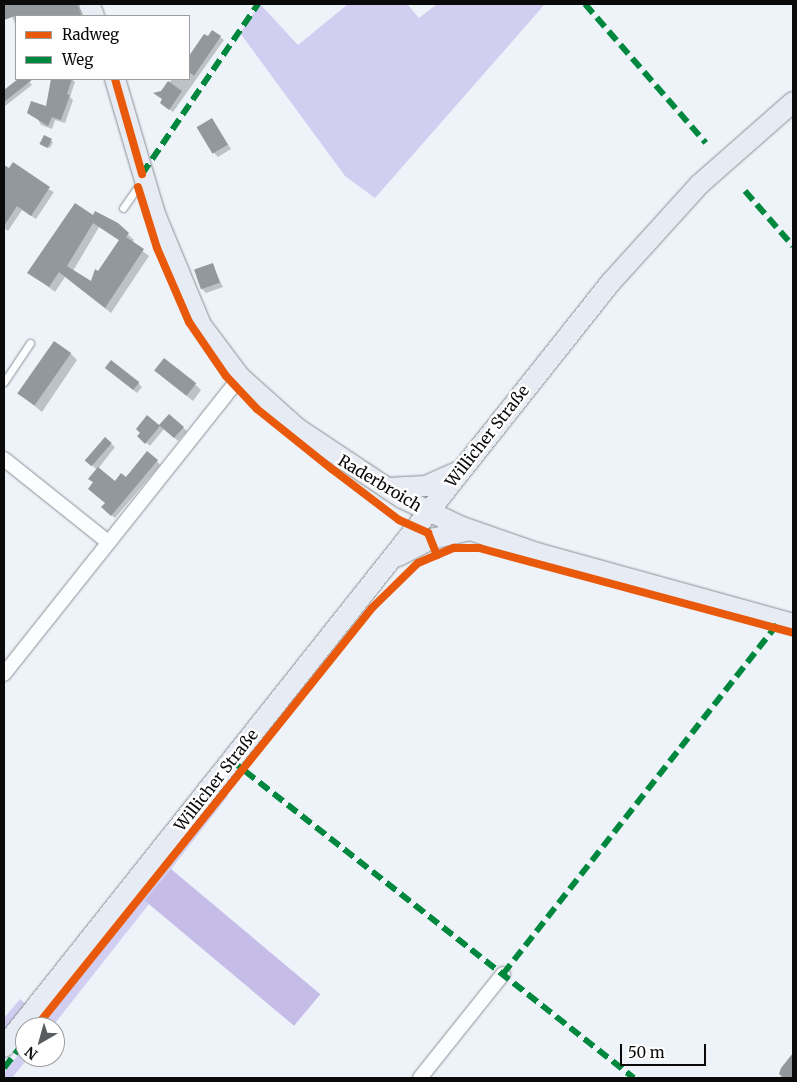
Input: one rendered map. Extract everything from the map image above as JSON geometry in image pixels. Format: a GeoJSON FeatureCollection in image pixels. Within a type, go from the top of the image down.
{"type":"FeatureCollection","features":[{"type":"Feature","properties":{"kind":"main road","name":"Raderbroich"},"geometry":{"type":"LineString","coordinates":[[115,80],[143,179],[194,312],[216,348],[240,377],[307,436],[385,488],[428,512]]}},
{"type":"Feature","properties":{"kind":"main road","name":"Willicher Straße"},"geometry":{"type":"LineString","coordinates":[[4,1047],[547,361],[680,205],[730,155],[793,102]]}},
{"type":"Feature","properties":{"kind":"main road"},"geometry":{"type":"LineString","coordinates":[[385,488],[426,486],[461,470]]}},
{"type":"Feature","properties":{"kind":"main road"},"geometry":{"type":"LineString","coordinates":[[428,512],[469,530],[537,552],[793,624]]}},
{"type":"Feature","properties":{"kind":"main road"},"geometry":{"type":"LineString","coordinates":[[389,560],[431,539],[469,530]]}},
{"type":"Feature","properties":{"kind":"street"},"geometry":{"type":"LineString","coordinates":[[4,674],[240,377]]}},
{"type":"Feature","properties":{"kind":"street"},"geometry":{"type":"LineString","coordinates":[[4,459],[108,542]]}},
{"type":"Feature","properties":{"kind":"street"},"geometry":{"type":"LineString","coordinates":[[420,1078],[502,974]]}},
{"type":"Feature","properties":{"kind":"lane"},"geometry":{"type":"LineString","coordinates":[[123,208],[143,179]]}},
{"type":"Feature","properties":{"kind":"lane"},"geometry":{"type":"LineString","coordinates":[[4,382],[30,343]]}},
{"type":"Feature","properties":{"kind":"shaded area"},"geometry":{"type":"Polygon","coordinates":[[[260,4],[298,45],[348,4],[407,4],[419,18],[437,4],[545,4],[375,198],[345,176],[240,33],[260,4]]]}},
{"type":"Feature","properties":{"kind":"shaded area"},"geometry":{"type":"Polygon","coordinates":[[[224,794],[228,796],[171,869],[149,904],[60,1017],[48,1017],[224,794]]]}},
{"type":"Feature","properties":{"kind":"shaded area"},"geometry":{"type":"Polygon","coordinates":[[[171,869],[320,994],[294,1026],[145,900],[171,869]]]}},
{"type":"Feature","properties":{"kind":"shaded area"},"geometry":{"type":"Polygon","coordinates":[[[20,999],[27,1005],[4,1032],[4,1018],[20,999]]]}},
{"type":"Feature","properties":{"kind":"shaded area"},"geometry":{"type":"Polygon","coordinates":[[[15,1059],[15,1067],[21,1067],[12,1078],[4,1078],[4,1073],[15,1059]]]}},
{"type":"Feature","properties":{"kind":"building"},"geometry":{"type":"Polygon","coordinates":[[[4,4],[77,4],[81,15],[15,15],[4,20],[4,4]]]}},
{"type":"Feature","properties":{"kind":"building"},"geometry":{"type":"Polygon","coordinates":[[[212,30],[221,36],[194,76],[190,73],[190,55],[204,34],[208,36],[212,30]]]}},
{"type":"Feature","properties":{"kind":"building"},"geometry":{"type":"Polygon","coordinates":[[[17,80],[32,80],[4,102],[4,90],[17,80]]]}},
{"type":"Feature","properties":{"kind":"building"},"geometry":{"type":"Polygon","coordinates":[[[51,80],[72,80],[67,94],[70,95],[61,120],[52,117],[48,126],[27,113],[31,101],[46,106],[51,80]]]}},
{"type":"Feature","properties":{"kind":"building"},"geometry":{"type":"Polygon","coordinates":[[[168,81],[182,91],[169,110],[160,103],[162,99],[153,93],[161,91],[168,81]]]}},
{"type":"Feature","properties":{"kind":"building"},"geometry":{"type":"Polygon","coordinates":[[[212,118],[228,145],[213,154],[197,127],[212,118]]]}},
{"type":"Feature","properties":{"kind":"building"},"geometry":{"type":"Polygon","coordinates":[[[44,135],[52,139],[47,148],[39,144],[44,135]]]}},
{"type":"Feature","properties":{"kind":"building"},"geometry":{"type":"Polygon","coordinates":[[[13,162],[50,187],[31,216],[17,206],[4,226],[4,165],[9,168],[13,162]]]}},
{"type":"Feature","properties":{"kind":"building"},"geometry":{"type":"Polygon","coordinates":[[[75,203],[93,215],[95,211],[118,223],[129,233],[126,237],[144,249],[105,308],[59,272],[49,287],[27,273],[75,203]],[[93,223],[67,266],[91,281],[95,269],[98,271],[119,240],[93,223]]]}},
{"type":"Feature","properties":{"kind":"building"},"geometry":{"type":"Polygon","coordinates":[[[213,263],[220,283],[201,289],[194,270],[213,263]]]}},
{"type":"Feature","properties":{"kind":"building"},"geometry":{"type":"Polygon","coordinates":[[[54,341],[71,353],[34,405],[17,393],[54,341]]]}},
{"type":"Feature","properties":{"kind":"building"},"geometry":{"type":"Polygon","coordinates":[[[164,358],[196,383],[186,396],[154,371],[164,358]]]}},
{"type":"Feature","properties":{"kind":"building"},"geometry":{"type":"Polygon","coordinates":[[[111,360],[139,382],[133,390],[105,368],[111,360]]]}},
{"type":"Feature","properties":{"kind":"building"},"geometry":{"type":"Polygon","coordinates":[[[169,414],[184,427],[174,438],[160,426],[145,444],[137,436],[140,433],[136,429],[147,415],[159,425],[169,414]]]}},
{"type":"Feature","properties":{"kind":"building"},"geometry":{"type":"Polygon","coordinates":[[[105,437],[112,443],[91,466],[85,460],[105,437]]]}},
{"type":"Feature","properties":{"kind":"building"},"geometry":{"type":"Polygon","coordinates":[[[147,451],[158,460],[111,516],[101,507],[105,503],[88,489],[93,482],[88,479],[98,467],[115,481],[121,473],[126,477],[147,451]]]}},
{"type":"Feature","properties":{"kind":"building"},"geometry":{"type":"Polygon","coordinates":[[[793,1053],[793,1078],[785,1078],[779,1074],[781,1068],[793,1053]]]}},
{"type":"Feature","properties":{"kind":"marked path"},"geometry":{"type":"LineString","coordinates":[[142,174],[258,4]]}},
{"type":"Feature","properties":{"kind":"marked path"},"geometry":{"type":"LineString","coordinates":[[585,4],[706,143]]}},
{"type":"Feature","properties":{"kind":"marked path"},"geometry":{"type":"LineString","coordinates":[[745,191],[793,246]]}},
{"type":"Feature","properties":{"kind":"marked path"},"geometry":{"type":"LineString","coordinates":[[503,974],[781,620]]}},
{"type":"Feature","properties":{"kind":"marked path"},"geometry":{"type":"LineString","coordinates":[[231,760],[634,1078]]}},
{"type":"Feature","properties":{"kind":"marked path"},"geometry":{"type":"LineString","coordinates":[[4,1068],[15,1054]]}},
{"type":"Feature","properties":{"kind":"cycle path"},"geometry":{"type":"LineString","coordinates":[[115,80],[142,174]]}},
{"type":"Feature","properties":{"kind":"cycle path"},"geometry":{"type":"LineString","coordinates":[[138,187],[157,248],[189,322],[226,376],[257,409],[332,469],[399,520],[428,533],[437,555]]}},
{"type":"Feature","properties":{"kind":"cycle path"},"geometry":{"type":"LineString","coordinates":[[44,1017],[372,608],[418,563],[454,548],[479,548],[793,633]]}}]}
